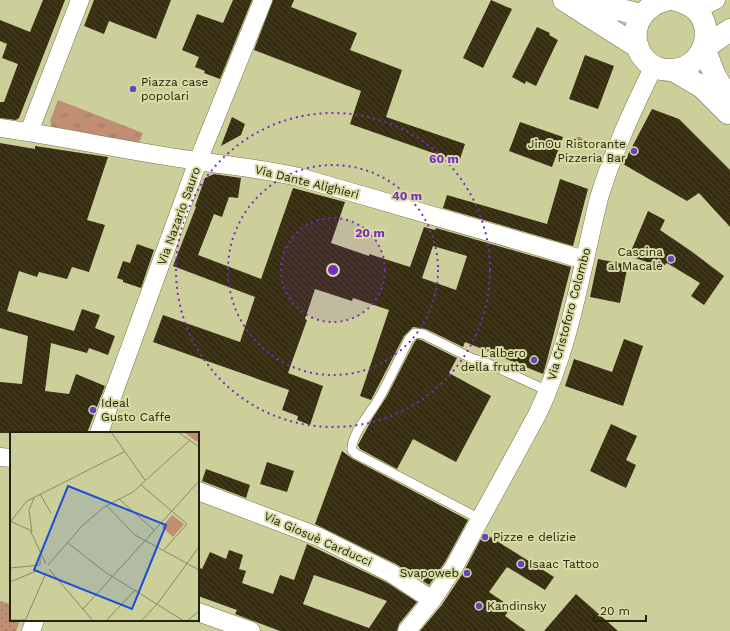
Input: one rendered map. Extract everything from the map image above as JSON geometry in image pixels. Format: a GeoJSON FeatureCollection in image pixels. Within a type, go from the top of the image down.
{"type":"FeatureCollection","features":[{"type":"Feature","properties":{"kind":"street"},"geometry":{"type":"LineString","coordinates":[[29,132],[80,0]]}},
{"type":"Feature","properties":{"kind":"street","name":"Via Nazario Sauro"},"geometry":{"type":"LineString","coordinates":[[99,432],[198,161],[264,0]]}},
{"type":"Feature","properties":{"kind":"street"},"geometry":{"type":"LineString","coordinates":[[564,0],[638,48]]}},
{"type":"Feature","properties":{"kind":"street"},"geometry":{"type":"LineString","coordinates":[[582,0],[650,6]]}},
{"type":"Feature","properties":{"kind":"street"},"geometry":{"type":"LineString","coordinates":[[676,0],[687,3],[696,10],[702,18],[706,36],[704,48],[715,76],[730,101]]}},
{"type":"Feature","properties":{"kind":"street"},"geometry":{"type":"LineString","coordinates":[[696,10],[716,0]]}},
{"type":"Feature","properties":{"kind":"street"},"geometry":{"type":"LineString","coordinates":[[650,6],[636,25],[635,36],[638,48],[642,55],[663,68],[702,87],[730,115]]}},
{"type":"Feature","properties":{"kind":"street"},"geometry":{"type":"LineString","coordinates":[[663,68],[682,68],[691,64],[704,48],[730,30]]}},
{"type":"Feature","properties":{"kind":"street","name":"Via Cristoforo Colombo"},"geometry":{"type":"LineString","coordinates":[[407,631],[432,600],[454,567],[537,414],[548,390],[559,360],[605,178],[620,139],[663,68]]}},
{"type":"Feature","properties":{"kind":"street","name":"Via Dante Alighieri"},"geometry":{"type":"LineString","coordinates":[[0,128],[198,161],[261,169],[299,177],[584,260]]}},
{"type":"Feature","properties":{"kind":"street"},"geometry":{"type":"LineString","coordinates":[[0,457],[10,458]]}},
{"type":"Feature","properties":{"kind":"street","name":"Via Giosuè Carducci"},"geometry":{"type":"LineString","coordinates":[[199,491],[319,537],[391,572],[432,600]]}},
{"type":"Feature","properties":{"kind":"street"},"geometry":{"type":"LineString","coordinates":[[199,612],[251,631]]}},
{"type":"Feature","properties":{"kind":"street"},"geometry":{"type":"LineString","coordinates":[[31,631],[35,621]]}},
{"type":"Feature","properties":{"kind":"lane"},"geometry":{"type":"LineString","coordinates":[[480,519],[356,454],[352,450],[354,440],[370,410],[378,400],[411,335],[415,333],[423,334],[469,357],[487,363],[548,390]]}},
{"type":"Feature","properties":{"kind":"green space"},"geometry":{"type":"Polygon","coordinates":[[[58,100],[143,133],[139,143],[52,128],[50,121],[58,100]]]}},
{"type":"Feature","properties":{"kind":"green space"},"geometry":{"type":"Polygon","coordinates":[[[0,601],[10,604],[10,621],[20,621],[16,631],[0,631],[0,601]]]}},
{"type":"Feature","properties":{"kind":"building"},"geometry":{"type":"Polygon","coordinates":[[[43,0],[65,0],[19,118],[16,120],[0,118],[0,102],[4,102],[18,64],[2,58],[7,44],[0,41],[0,20],[30,32],[43,0]]]}},
{"type":"Feature","properties":{"kind":"building"},"geometry":{"type":"Polygon","coordinates":[[[94,0],[171,0],[156,39],[109,21],[104,34],[84,26],[94,0]]]}},
{"type":"Feature","properties":{"kind":"building"},"geometry":{"type":"Polygon","coordinates":[[[233,0],[252,0],[220,79],[204,73],[205,71],[195,67],[199,57],[182,50],[197,14],[223,23],[233,0]]]}},
{"type":"Feature","properties":{"kind":"building"},"geometry":{"type":"Polygon","coordinates":[[[273,0],[294,0],[291,7],[357,33],[350,50],[402,70],[386,117],[465,144],[459,162],[350,124],[361,91],[254,50],[273,0]]]}},
{"type":"Feature","properties":{"kind":"building"},"geometry":{"type":"Polygon","coordinates":[[[491,0],[512,9],[483,68],[463,58],[491,0]]]}},
{"type":"Feature","properties":{"kind":"building"},"geometry":{"type":"Polygon","coordinates":[[[537,27],[550,33],[549,35],[558,40],[536,86],[526,81],[525,84],[512,77],[537,27]]]}},
{"type":"Feature","properties":{"kind":"building"},"geometry":{"type":"Polygon","coordinates":[[[585,55],[614,66],[598,109],[569,99],[585,55]]]}},
{"type":"Feature","properties":{"kind":"building"},"geometry":{"type":"Polygon","coordinates":[[[652,109],[679,119],[730,170],[730,227],[699,193],[687,201],[623,164],[652,109]]]}},
{"type":"Feature","properties":{"kind":"building"},"geometry":{"type":"Polygon","coordinates":[[[232,117],[245,124],[241,135],[221,146],[232,117]]]}},
{"type":"Feature","properties":{"kind":"building"},"geometry":{"type":"Polygon","coordinates":[[[520,122],[563,137],[552,167],[509,151],[520,122]]]}},
{"type":"Feature","properties":{"kind":"building"},"geometry":{"type":"Polygon","coordinates":[[[0,143],[35,149],[35,146],[108,157],[87,220],[105,225],[89,272],[72,267],[67,279],[39,272],[37,277],[19,271],[7,311],[74,331],[82,309],[100,315],[95,328],[115,336],[108,355],[89,348],[87,353],[51,343],[45,391],[69,394],[76,374],[105,386],[87,432],[0,433],[0,382],[22,384],[28,336],[0,328],[0,143]]]}},
{"type":"Feature","properties":{"kind":"building"},"geometry":{"type":"Polygon","coordinates":[[[214,174],[241,178],[238,198],[229,197],[222,217],[214,214],[198,255],[261,279],[293,188],[345,202],[331,243],[369,256],[369,254],[410,267],[424,227],[435,230],[436,228],[571,267],[543,374],[465,342],[463,347],[426,329],[413,327],[404,336],[371,400],[360,396],[389,310],[353,298],[352,301],[315,289],[305,319],[307,320],[288,373],[323,386],[310,425],[297,420],[298,416],[282,410],[289,390],[153,342],[163,315],[240,342],[255,297],[173,266],[196,207],[195,206],[205,178],[214,174]],[[433,246],[422,278],[456,290],[467,256],[433,246]]]}},
{"type":"Feature","properties":{"kind":"building"},"geometry":{"type":"Polygon","coordinates":[[[560,179],[588,189],[573,246],[443,208],[447,195],[547,224],[560,179]]]}},
{"type":"Feature","properties":{"kind":"building","name":"Cascina al Macalè"},"geometry":{"type":"Polygon","coordinates":[[[648,211],[665,220],[660,230],[724,276],[704,305],[691,296],[700,283],[667,263],[662,267],[629,256],[648,211]]]}},
{"type":"Feature","properties":{"kind":"building"},"geometry":{"type":"Polygon","coordinates":[[[137,244],[154,250],[141,288],[123,282],[123,280],[117,278],[123,261],[130,263],[137,244]]]}},
{"type":"Feature","properties":{"kind":"building"},"geometry":{"type":"Polygon","coordinates":[[[598,259],[628,265],[620,303],[590,297],[598,259]]]}},
{"type":"Feature","properties":{"kind":"building"},"geometry":{"type":"Polygon","coordinates":[[[417,339],[457,358],[449,373],[491,396],[456,462],[413,439],[397,469],[360,449],[358,445],[387,396],[417,339]]]}},
{"type":"Feature","properties":{"kind":"building"},"geometry":{"type":"Polygon","coordinates":[[[624,339],[643,346],[623,406],[565,386],[574,359],[612,372],[624,339]]]}},
{"type":"Feature","properties":{"kind":"building"},"geometry":{"type":"Polygon","coordinates":[[[611,424],[637,436],[626,460],[636,465],[626,488],[590,471],[611,424]]]}},
{"type":"Feature","properties":{"kind":"building"},"geometry":{"type":"Polygon","coordinates":[[[342,451],[353,459],[468,520],[445,562],[429,585],[396,564],[315,524],[342,451]]]}},
{"type":"Feature","properties":{"kind":"building"},"geometry":{"type":"Polygon","coordinates":[[[267,462],[294,471],[287,492],[260,484],[267,462]]]}},
{"type":"Feature","properties":{"kind":"building"},"geometry":{"type":"Polygon","coordinates":[[[206,469],[250,485],[246,498],[202,481],[206,469]]]}},
{"type":"Feature","properties":{"kind":"building"},"geometry":{"type":"Polygon","coordinates":[[[484,533],[554,577],[545,590],[507,567],[489,592],[511,607],[505,616],[526,631],[420,631],[441,606],[463,573],[484,533]]]}},
{"type":"Feature","properties":{"kind":"building"},"geometry":{"type":"Polygon","coordinates":[[[307,544],[386,582],[417,602],[399,624],[397,631],[280,631],[235,614],[237,610],[199,596],[199,568],[202,569],[210,552],[226,559],[229,550],[243,555],[239,569],[246,571],[242,583],[273,594],[280,575],[294,580],[307,544]],[[314,575],[303,604],[369,628],[387,601],[314,575]]]}},
{"type":"Feature","properties":{"kind":"building"},"geometry":{"type":"Polygon","coordinates":[[[576,594],[618,631],[544,631],[576,594]]]}},
{"type":"Feature","properties":{"kind":"place","name":"Piazza case popolari"},"geometry":{"type":"Point","coordinates":[133,89]}},
{"type":"Feature","properties":{"kind":"place","name":"JinOu Ristorante Pizzeria Bar"},"geometry":{"type":"Point","coordinates":[634,151]}},
{"type":"Feature","properties":{"kind":"place","name":"Cascina al Macalè"},"geometry":{"type":"Point","coordinates":[671,259]}},
{"type":"Feature","properties":{"kind":"place","name":"L'albero della frutta"},"geometry":{"type":"Point","coordinates":[534,360]}},
{"type":"Feature","properties":{"kind":"place","name":"Ideal Gusto Caffe"},"geometry":{"type":"Point","coordinates":[93,410]}},
{"type":"Feature","properties":{"kind":"place","name":"Pizze e delizie"},"geometry":{"type":"Point","coordinates":[485,537]}},
{"type":"Feature","properties":{"kind":"place","name":"Isaac Tattoo"},"geometry":{"type":"Point","coordinates":[521,564]}},
{"type":"Feature","properties":{"kind":"place","name":"Svapoweb"},"geometry":{"type":"Point","coordinates":[467,573]}},
{"type":"Feature","properties":{"kind":"place","name":"Kandinsky"},"geometry":{"type":"Point","coordinates":[479,606]}}]}
